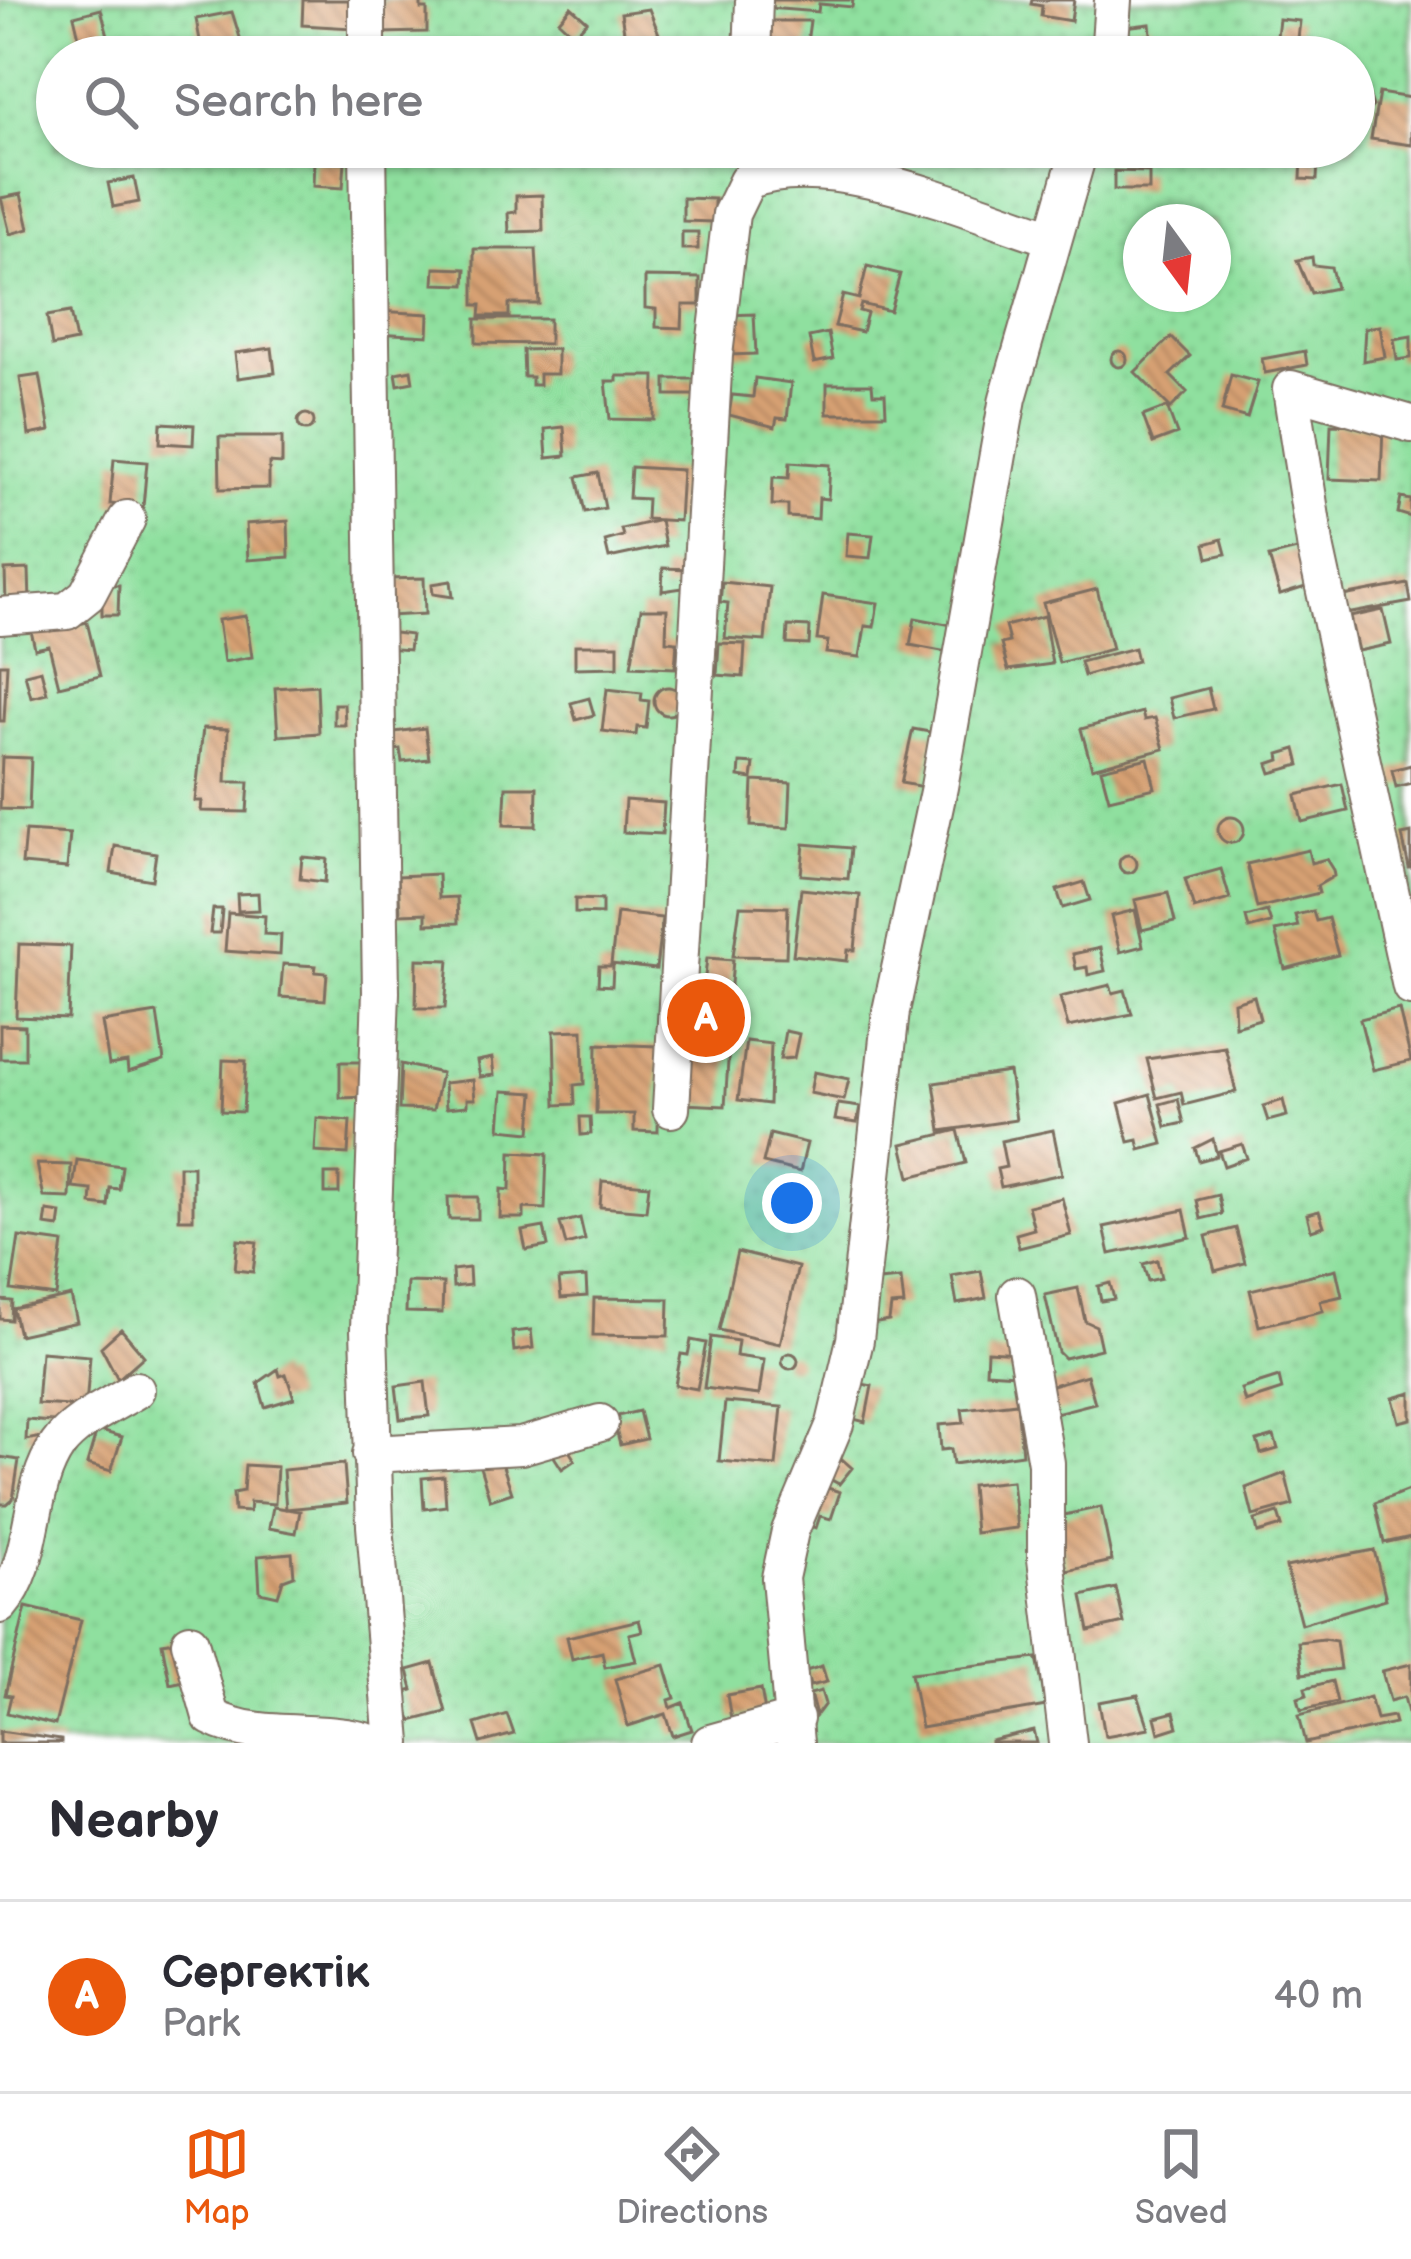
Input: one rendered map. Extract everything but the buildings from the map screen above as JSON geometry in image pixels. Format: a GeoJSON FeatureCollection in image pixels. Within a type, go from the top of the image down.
{"type":"FeatureCollection","features":[{"type":"Feature","properties":{"kind":"street"},"geometry":{"type":"LineString","coordinates":[[367,0],[368,36]]}},
{"type":"Feature","properties":{"kind":"street"},"geometry":{"type":"LineString","coordinates":[[753,36],[754,0]]}},
{"type":"Feature","properties":{"kind":"street"},"geometry":{"type":"LineString","coordinates":[[1110,36],[1113,0]]}},
{"type":"Feature","properties":{"kind":"street"},"geometry":{"type":"LineString","coordinates":[[368,168],[381,992],[369,1329],[371,1454],[393,1743]]}},
{"type":"Feature","properties":{"kind":"street"},"geometry":{"type":"LineString","coordinates":[[670,1108],[714,355],[730,214],[744,168]]}},
{"type":"Feature","properties":{"kind":"street"},"geometry":{"type":"LineString","coordinates":[[773,168],[827,174],[923,195],[1053,238]]}},
{"type":"Feature","properties":{"kind":"street"},"geometry":{"type":"LineString","coordinates":[[710,1743],[795,1731],[780,1578],[790,1531],[835,1424],[855,1340],[890,1011],[938,787],[1008,398],[1074,168]]}},
{"type":"Feature","properties":{"kind":"street"},"geometry":{"type":"LineString","coordinates":[[1411,424],[1291,389],[1316,550],[1411,987]]}},
{"type":"Feature","properties":{"kind":"street"},"geometry":{"type":"LineString","coordinates":[[0,616],[67,611],[88,595],[127,519]]}},
{"type":"Feature","properties":{"kind":"street"},"geometry":{"type":"LineString","coordinates":[[1017,1295],[1046,1463],[1046,1558],[1068,1743]]}},
{"type":"Feature","properties":{"kind":"street"},"geometry":{"type":"LineString","coordinates":[[0,1605],[21,1563],[60,1442],[136,1390]]}},
{"type":"Feature","properties":{"kind":"street"},"geometry":{"type":"LineString","coordinates":[[371,1454],[520,1446],[600,1424]]}},
{"type":"Feature","properties":{"kind":"street"},"geometry":{"type":"LineString","coordinates":[[190,1642],[198,1687],[211,1717],[250,1732],[353,1737],[372,1743]]}},
{"type":"Feature","properties":{"kind":"green space"},"geometry":{"type":"Polygon","coordinates":[[[0,0],[1411,0],[1411,1743],[0,1743],[0,0]]]}},
{"type":"Feature","properties":{"kind":"place","name":"Сергектік"},"geometry":{"type":"Point","coordinates":[706,1018]}}]}
